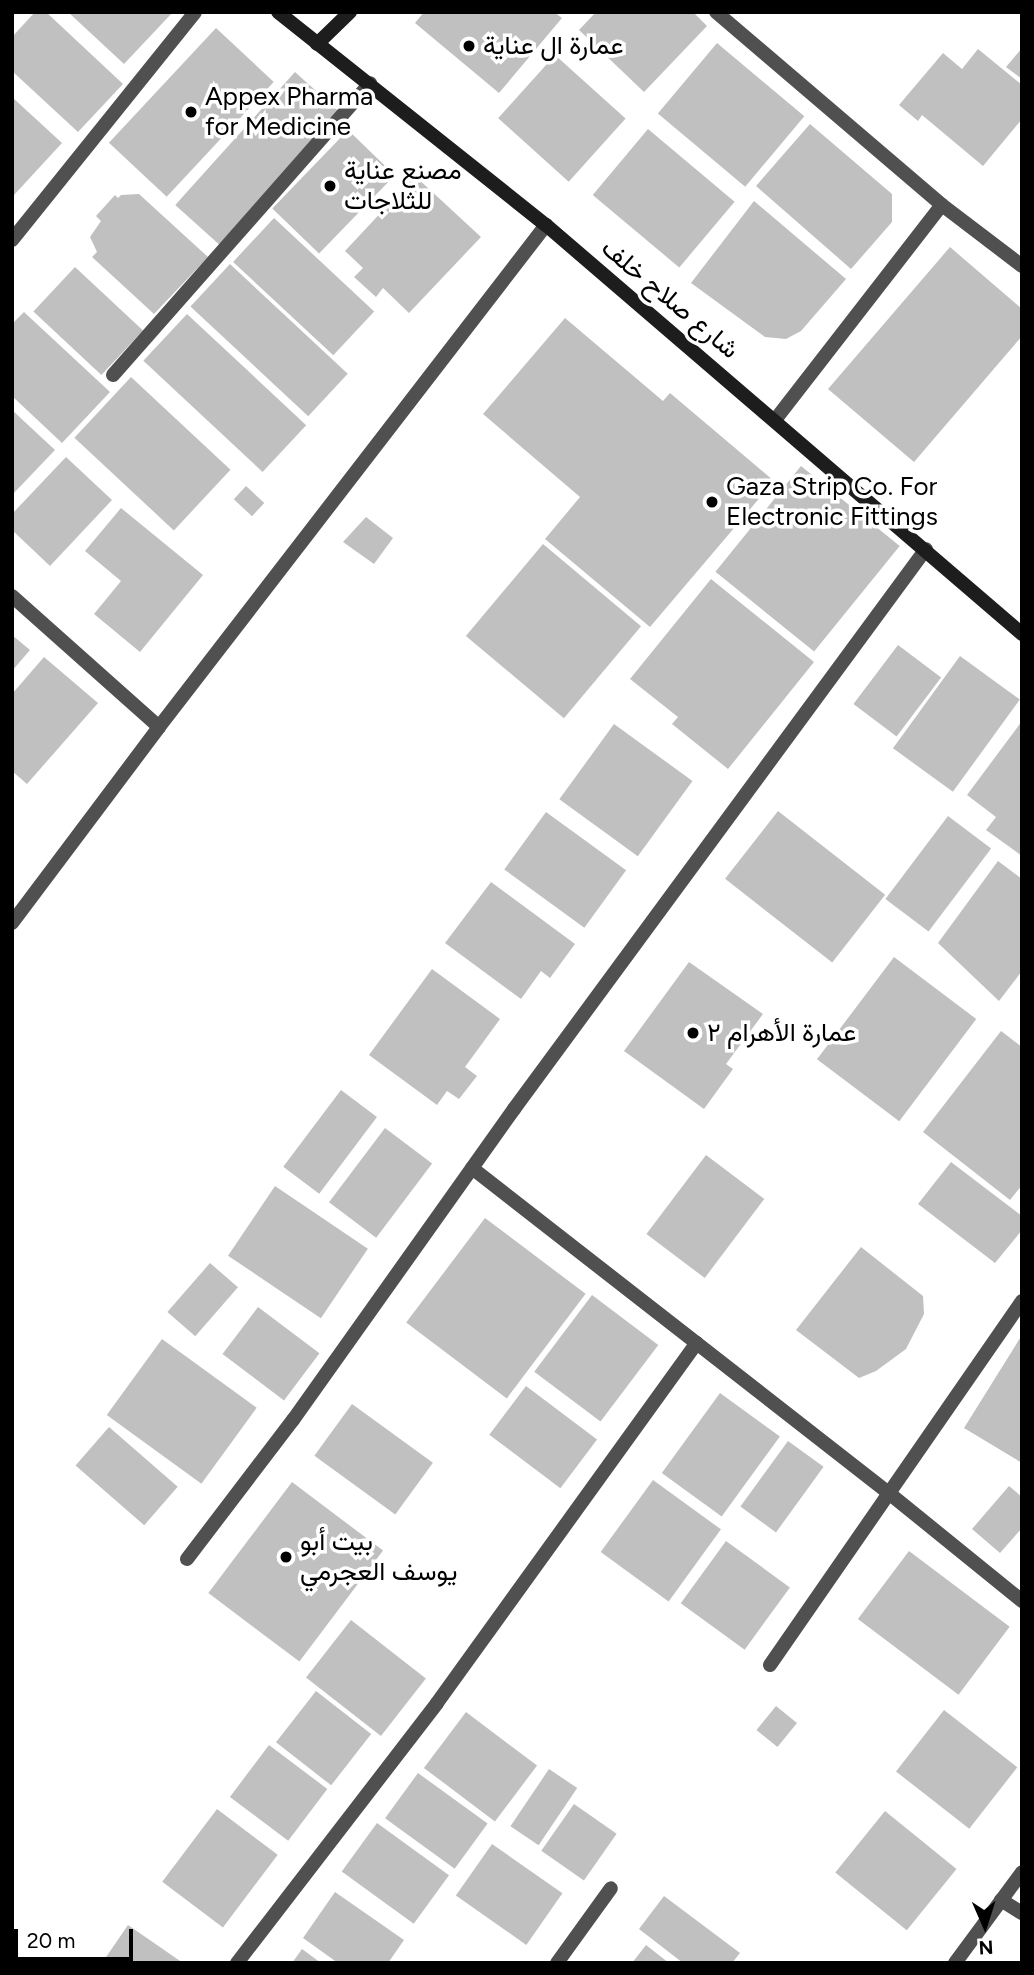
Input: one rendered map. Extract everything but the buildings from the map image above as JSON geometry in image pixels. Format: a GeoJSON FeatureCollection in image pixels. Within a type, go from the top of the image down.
{"type":"FeatureCollection","features":[{"type":"Feature","properties":{"kind":"main road","name":"شارع صلاح خلف"},"geometry":{"type":"LineString","coordinates":[[278,12],[546,225],[1022,634]]}},
{"type":"Feature","properties":{"kind":"main road"},"geometry":{"type":"LineString","coordinates":[[317,44],[350,12]]}},
{"type":"Feature","properties":{"kind":"street"},"geometry":{"type":"LineString","coordinates":[[12,240],[195,12]]}},
{"type":"Feature","properties":{"kind":"street"},"geometry":{"type":"LineString","coordinates":[[716,12],[942,205],[1022,266]]}},
{"type":"Feature","properties":{"kind":"street"},"geometry":{"type":"LineString","coordinates":[[113,375],[370,83]]}},
{"type":"Feature","properties":{"kind":"street"},"geometry":{"type":"LineString","coordinates":[[775,420],[942,205]]}},
{"type":"Feature","properties":{"kind":"street"},"geometry":{"type":"LineString","coordinates":[[12,923],[159,727],[546,225]]}},
{"type":"Feature","properties":{"kind":"street"},"geometry":{"type":"LineString","coordinates":[[187,1559],[292,1420],[472,1168],[926,549]]}},
{"type":"Feature","properties":{"kind":"street"},"geometry":{"type":"LineString","coordinates":[[12,596],[159,727]]}},
{"type":"Feature","properties":{"kind":"street"},"geometry":{"type":"LineString","coordinates":[[472,1168],[890,1494],[1022,1601]]}},
{"type":"Feature","properties":{"kind":"street"},"geometry":{"type":"LineString","coordinates":[[770,1665],[1022,1301]]}},
{"type":"Feature","properties":{"kind":"street"},"geometry":{"type":"LineString","coordinates":[[237,1963],[437,1703],[697,1343]]}},
{"type":"Feature","properties":{"kind":"street"},"geometry":{"type":"LineString","coordinates":[[955,1963],[1022,1872]]}},
{"type":"Feature","properties":{"kind":"street"},"geometry":{"type":"LineString","coordinates":[[557,1963],[611,1888]]}},
{"type":"Feature","properties":{"kind":"street"},"geometry":{"type":"LineString","coordinates":[[1001,1900],[1022,1913]]}},
{"type":"Feature","properties":{"kind":"place","name":"عمارة ال عناية"},"geometry":{"type":"Point","coordinates":[469,46]}},
{"type":"Feature","properties":{"kind":"place","name":"Appex Pharma for Medicine"},"geometry":{"type":"Point","coordinates":[191,112]}},
{"type":"Feature","properties":{"kind":"place","name":"مصنع عناية للثلاجات"},"geometry":{"type":"Point","coordinates":[330,186]}},
{"type":"Feature","properties":{"kind":"place","name":"Gaza Strip Co. For Electronic Fittings"},"geometry":{"type":"Point","coordinates":[712,502]}},
{"type":"Feature","properties":{"kind":"place","name":"عمارة الأهرام ٢"},"geometry":{"type":"Point","coordinates":[693,1033]}},
{"type":"Feature","properties":{"kind":"place","name":"بيت أبو يوسف العجرمي"},"geometry":{"type":"Point","coordinates":[286,1557]}}]}
